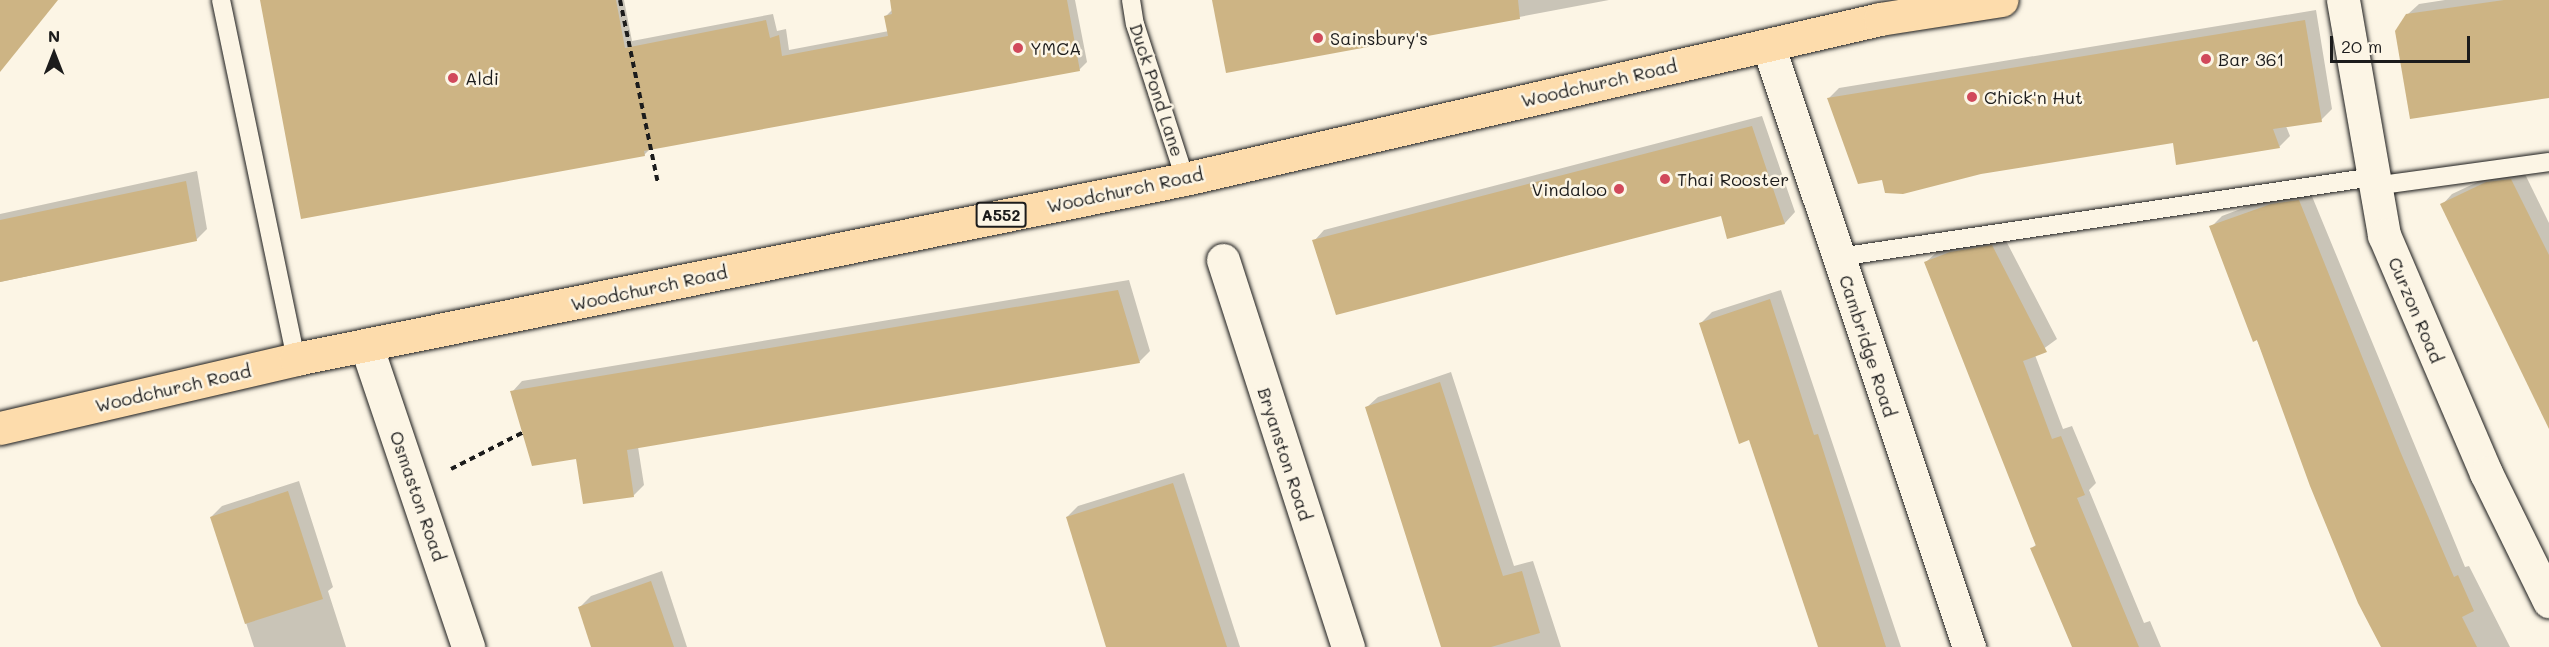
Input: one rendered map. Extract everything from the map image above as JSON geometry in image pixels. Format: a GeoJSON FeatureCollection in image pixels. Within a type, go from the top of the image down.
{"type":"FeatureCollection","features":[{"type":"Feature","properties":{"kind":"highway","name":"Woodchurch Road"},"geometry":{"type":"LineString","coordinates":[[0,428],[296,359],[1185,179],[1880,19],[1955,4],[2002,0]]}},
{"type":"Feature","properties":{"kind":"street","name":"Curzon Road"},"geometry":{"type":"LineString","coordinates":[[2343,0],[2384,235],[2486,473],[2549,601]]}},
{"type":"Feature","properties":{"kind":"street","name":"Cambridge Road"},"geometry":{"type":"LineString","coordinates":[[1768,45],[1969,647]]}},
{"type":"Feature","properties":{"kind":"street","name":"Bryanston Road"},"geometry":{"type":"LineString","coordinates":[[1223,261],[1348,647]]}},
{"type":"Feature","properties":{"kind":"street","name":"Osmaston Road"},"geometry":{"type":"LineString","coordinates":[[366,345],[468,647]]}},
{"type":"Feature","properties":{"kind":"lane"},"geometry":{"type":"LineString","coordinates":[[221,0],[296,359]]}},
{"type":"Feature","properties":{"kind":"lane"},"geometry":{"type":"LineString","coordinates":[[1120,0],[1135,24]]}},
{"type":"Feature","properties":{"kind":"lane","name":"Duck Pond Lane"},"geometry":{"type":"LineString","coordinates":[[1131,0],[1135,24],[1185,179]]}},
{"type":"Feature","properties":{"kind":"lane"},"geometry":{"type":"LineString","coordinates":[[1839,257],[2374,182],[2549,162]]}},
{"type":"Feature","properties":{"kind":"path"},"geometry":{"type":"LineString","coordinates":[[620,0],[658,184]]}},
{"type":"Feature","properties":{"kind":"path"},"geometry":{"type":"LineString","coordinates":[[412,480],[464,465],[522,433]]}},
{"type":"Feature","properties":{"kind":"building"},"geometry":{"type":"Polygon","coordinates":[[[0,0],[58,0],[0,72],[0,0]]]}},
{"type":"Feature","properties":{"kind":"building","name":"Aldi"},"geometry":{"type":"Polygon","coordinates":[[[260,0],[616,0],[625,48],[766,20],[770,38],[779,35],[782,56],[888,36],[884,16],[892,14],[890,0],[1067,0],[1080,71],[644,151],[645,156],[301,219],[260,0]]]}},
{"type":"Feature","properties":{"kind":"building","name":"Sainsbury's"},"geometry":{"type":"Polygon","coordinates":[[[1212,0],[1518,0],[1520,19],[1226,73],[1212,0]]]}},
{"type":"Feature","properties":{"kind":"building"},"geometry":{"type":"Polygon","coordinates":[[[2504,0],[2549,0],[2549,98],[2410,119],[2395,31],[2406,14],[2504,0]]]}},
{"type":"Feature","properties":{"kind":"building"},"geometry":{"type":"Polygon","coordinates":[[[2305,20],[2322,122],[2273,129],[2280,148],[2176,165],[2173,143],[1981,174],[1903,194],[1885,193],[1882,180],[1858,184],[1827,98],[2305,20]]]}},
{"type":"Feature","properties":{"kind":"building"},"geometry":{"type":"Polygon","coordinates":[[[1752,126],[1785,224],[1727,239],[1721,216],[1336,315],[1312,240],[1752,126]]]}},
{"type":"Feature","properties":{"kind":"building"},"geometry":{"type":"Polygon","coordinates":[[[2511,179],[2549,255],[2549,429],[2440,204],[2486,182],[2511,179]]]}},
{"type":"Feature","properties":{"kind":"building"},"geometry":{"type":"Polygon","coordinates":[[[186,181],[197,241],[0,282],[0,220],[186,181]]]}},
{"type":"Feature","properties":{"kind":"building"},"geometry":{"type":"Polygon","coordinates":[[[2299,200],[2400,451],[2454,577],[2458,575],[2474,611],[2462,617],[2477,647],[2381,647],[2358,603],[2310,486],[2257,340],[2253,342],[2209,226],[2271,204],[2299,200]]]}},
{"type":"Feature","properties":{"kind":"building"},"geometry":{"type":"Polygon","coordinates":[[[1992,245],[2047,352],[2023,361],[2052,439],[2061,436],[2085,495],[2077,498],[2139,647],[2072,647],[2030,548],[2036,546],[1924,262],[1950,252],[1992,245]]]}},
{"type":"Feature","properties":{"kind":"building"},"geometry":{"type":"Polygon","coordinates":[[[1118,290],[1140,363],[627,450],[634,497],[583,504],[576,459],[532,466],[510,391],[1118,290]]]}},
{"type":"Feature","properties":{"kind":"building"},"geometry":{"type":"Polygon","coordinates":[[[1770,299],[1814,435],[1818,434],[1886,647],[1818,647],[1749,440],[1739,444],[1699,323],[1770,299]]]}},
{"type":"Feature","properties":{"kind":"building"},"geometry":{"type":"Polygon","coordinates":[[[1440,382],[1503,576],[1522,571],[1540,633],[1491,647],[1441,647],[1365,407],[1440,382]]]}},
{"type":"Feature","properties":{"kind":"building"},"geometry":{"type":"Polygon","coordinates":[[[1173,483],[1227,647],[1106,647],[1066,517],[1173,483]]]}},
{"type":"Feature","properties":{"kind":"building"},"geometry":{"type":"Polygon","coordinates":[[[288,491],[323,599],[245,624],[210,517],[288,491]]]}},
{"type":"Feature","properties":{"kind":"building"},"geometry":{"type":"Polygon","coordinates":[[[651,581],[674,647],[591,647],[578,607],[651,581]]]}},
{"type":"Feature","properties":{"kind":"place","name":"Sainsbury's"},"geometry":{"type":"Point","coordinates":[1318,38]}},
{"type":"Feature","properties":{"kind":"place","name":"YMCA"},"geometry":{"type":"Point","coordinates":[1018,48]}},
{"type":"Feature","properties":{"kind":"place","name":"Bar 361"},"geometry":{"type":"Point","coordinates":[2206,59]}},
{"type":"Feature","properties":{"kind":"place","name":"Aldi"},"geometry":{"type":"Point","coordinates":[453,78]}},
{"type":"Feature","properties":{"kind":"place","name":"Chick'n Hut"},"geometry":{"type":"Point","coordinates":[1972,97]}},
{"type":"Feature","properties":{"kind":"place","name":"Thai Rooster"},"geometry":{"type":"Point","coordinates":[1665,179]}},
{"type":"Feature","properties":{"kind":"place","name":"Vindaloo"},"geometry":{"type":"Point","coordinates":[1619,189]}}]}
